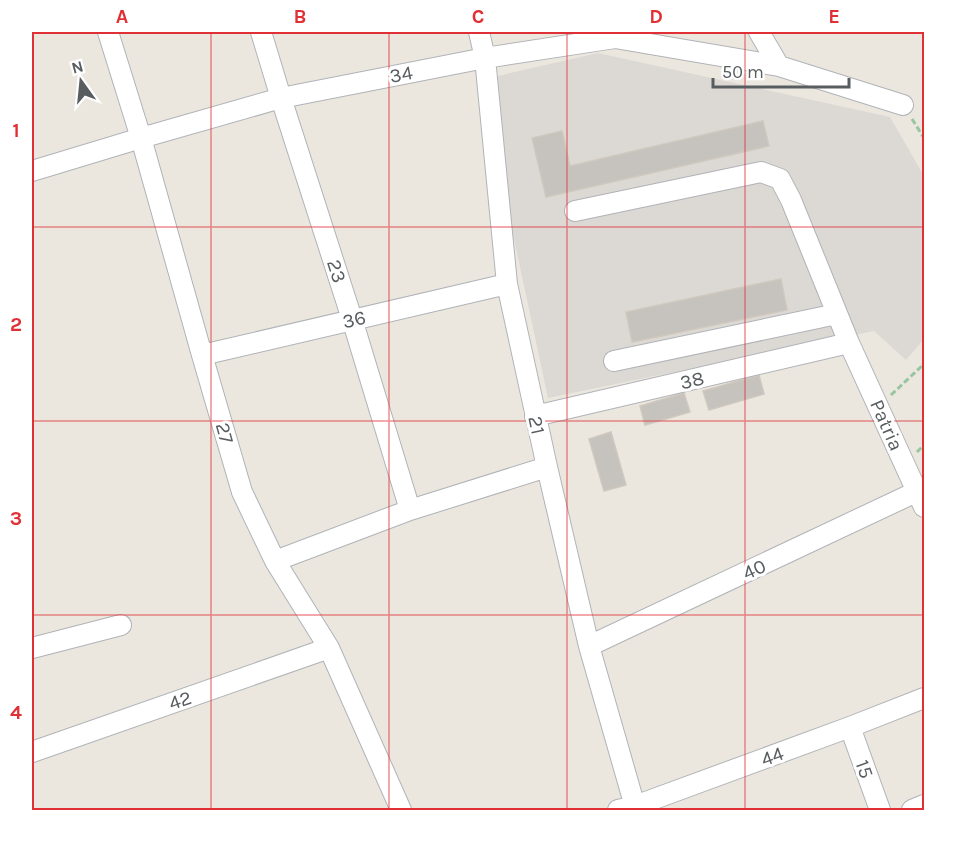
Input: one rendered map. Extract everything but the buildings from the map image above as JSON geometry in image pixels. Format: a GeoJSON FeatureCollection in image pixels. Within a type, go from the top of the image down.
{"type":"FeatureCollection","features":[{"type":"Feature","properties":{"kind":"street","name":"27"},"geometry":{"type":"LineString","coordinates":[[108,32],[141,138],[242,492],[275,561],[329,648],[401,810]]}},
{"type":"Feature","properties":{"kind":"street","name":"23"},"geometry":{"type":"LineString","coordinates":[[261,32],[410,510]]}},
{"type":"Feature","properties":{"kind":"street","name":"21"},"geometry":{"type":"LineString","coordinates":[[479,32],[485,58],[507,284],[535,416],[630,809]]}},
{"type":"Feature","properties":{"kind":"street"},"geometry":{"type":"LineString","coordinates":[[759,32],[779,66]]}},
{"type":"Feature","properties":{"kind":"street","name":"34"},"geometry":{"type":"LineString","coordinates":[[32,171],[281,98],[485,58],[615,38],[779,66],[903,105]]}},
{"type":"Feature","properties":{"kind":"street","name":"Patria"},"geometry":{"type":"LineString","coordinates":[[575,211],[761,172],[780,179],[791,200],[849,343],[921,499]]}},
{"type":"Feature","properties":{"kind":"street","name":"36"},"geometry":{"type":"LineString","coordinates":[[202,355],[507,284]]}},
{"type":"Feature","properties":{"kind":"street"},"geometry":{"type":"LineString","coordinates":[[614,361],[837,314]]}},
{"type":"Feature","properties":{"kind":"street","name":"38"},"geometry":{"type":"LineString","coordinates":[[535,416],[849,343]]}},
{"type":"Feature","properties":{"kind":"street"},"geometry":{"type":"LineString","coordinates":[[275,561],[410,510],[547,467]]}},
{"type":"Feature","properties":{"kind":"street","name":"40"},"geometry":{"type":"LineString","coordinates":[[589,646],[921,499]]}},
{"type":"Feature","properties":{"kind":"street"},"geometry":{"type":"LineString","coordinates":[[32,648],[121,625]]}},
{"type":"Feature","properties":{"kind":"street","name":"42"},"geometry":{"type":"LineString","coordinates":[[32,752],[329,648]]}},
{"type":"Feature","properties":{"kind":"street","name":"44"},"geometry":{"type":"LineString","coordinates":[[630,809],[924,698]]}},
{"type":"Feature","properties":{"kind":"street","name":"15"},"geometry":{"type":"LineString","coordinates":[[850,727],[880,810]]}},
{"type":"Feature","properties":{"kind":"street"},"geometry":{"type":"LineString","coordinates":[[912,810],[924,806]]}},
{"type":"Feature","properties":{"kind":"path"},"geometry":{"type":"LineString","coordinates":[[879,406],[924,364]]}},
{"type":"Feature","properties":{"kind":"shaded area"},"geometry":{"type":"Polygon","coordinates":[[[598,53],[890,117],[924,176],[924,339],[906,360],[874,331],[548,398],[480,80],[598,53]]]}}]}
